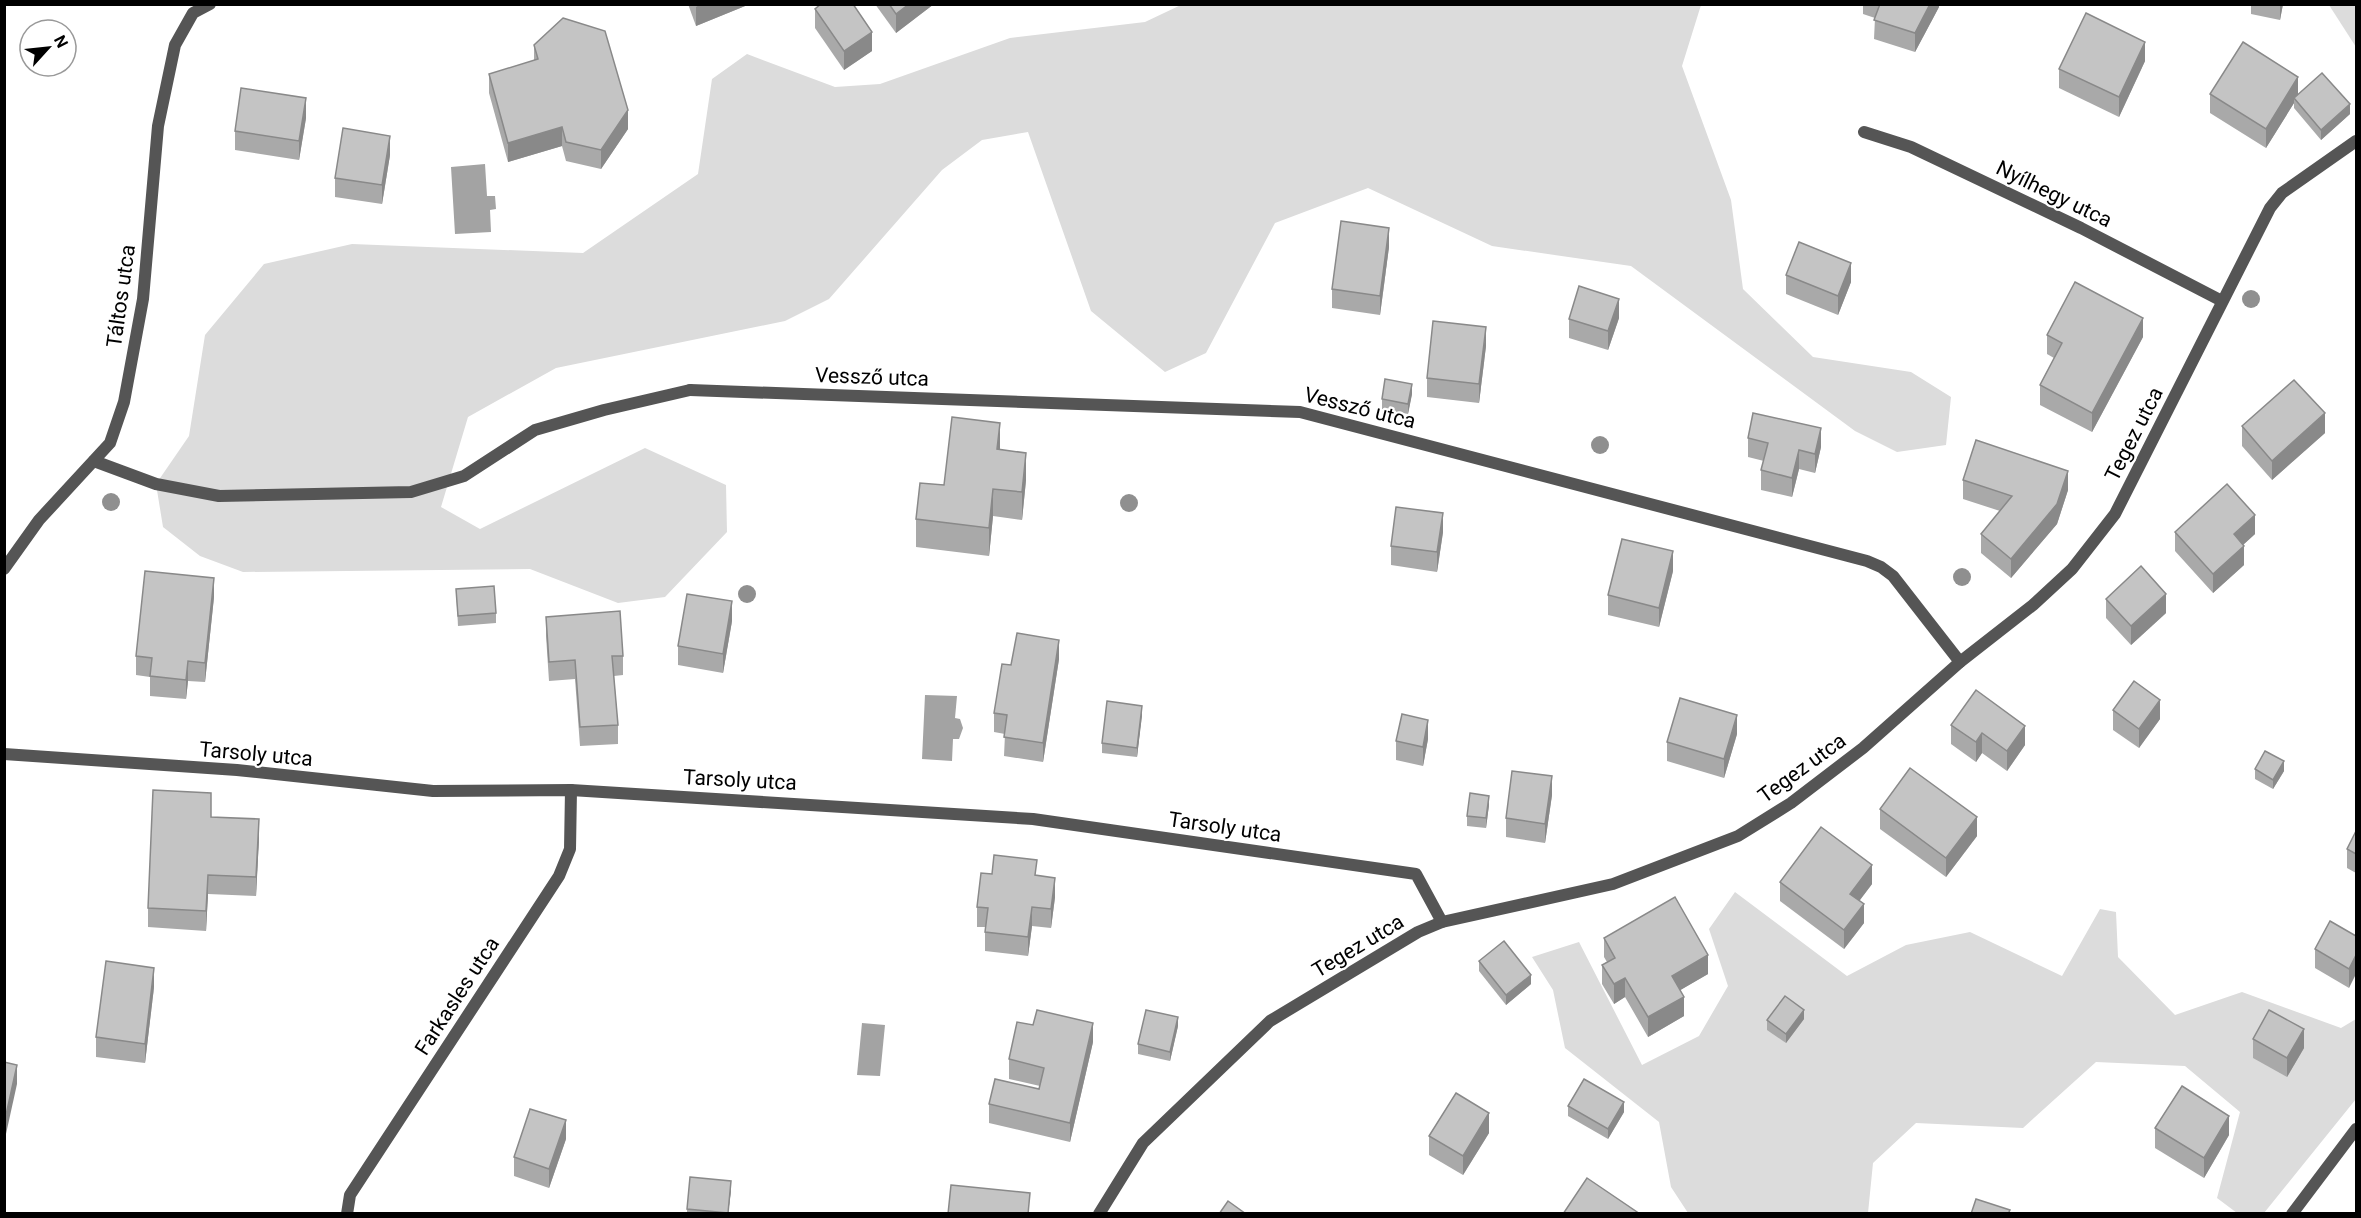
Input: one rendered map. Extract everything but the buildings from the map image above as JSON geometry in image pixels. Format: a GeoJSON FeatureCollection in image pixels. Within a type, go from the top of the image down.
{"type":"FeatureCollection","features":[{"type":"Feature","properties":{"kind":"street","name":"Táltos utca"},"geometry":{"type":"LineString","coordinates":[[4,569],[39,520],[110,443],[124,402],[143,299],[158,126],[175,45],[193,13],[210,4]]}},
{"type":"Feature","properties":{"kind":"street","name":"Nyílhegy utca"},"geometry":{"type":"LineString","coordinates":[[1864,132],[1911,147],[2081,228],[2222,300]]}},
{"type":"Feature","properties":{"kind":"street","name":"Tegez utca"},"geometry":{"type":"LineString","coordinates":[[1099,1214],[1143,1143],[1270,1021],[1418,932],[1442,922],[1613,884],[1738,836],[1791,803],[1863,748],[1960,662],[2033,605],[2072,569],[2115,514],[2270,208],[2282,193],[2356,141]]}},
{"type":"Feature","properties":{"kind":"street","name":"Vessző utca"},"geometry":{"type":"LineString","coordinates":[[94,461],[156,484],[219,496],[411,492],[464,476],[535,430],[604,410],[690,390],[1300,412],[1867,561],[1893,576],[1960,662]]}},
{"type":"Feature","properties":{"kind":"street","name":"Tarsoly utca"},"geometry":{"type":"LineString","coordinates":[[4,754],[237,770],[433,791],[571,790],[1033,819],[1416,874],[1442,922]]}},
{"type":"Feature","properties":{"kind":"street","name":"Farkasles utca"},"geometry":{"type":"LineString","coordinates":[[346,1214],[350,1195],[559,876],[570,849],[571,790]]}},
{"type":"Feature","properties":{"kind":"street"},"geometry":{"type":"LineString","coordinates":[[2292,1214],[2356,1129]]}},
{"type":"Feature","properties":{"kind":"shaded area"},"geometry":{"type":"Polygon","coordinates":[[[1183,4],[1701,5],[1682,66],[1731,200],[1743,289],[1813,357],[1911,372],[1951,397],[1946,445],[1897,452],[1855,431],[1631,266],[1492,246],[1368,188],[1275,223],[1206,353],[1165,372],[1091,311],[1028,132],[982,140],[942,170],[829,299],[785,321],[556,368],[468,417],[441,507],[480,529],[645,448],[726,485],[727,532],[665,597],[618,603],[530,569],[243,572],[200,556],[163,527],[156,484],[189,436],[205,335],[264,264],[352,244],[583,253],[698,174],[712,79],[747,54],[835,87],[880,84],[1010,38],[1145,22],[1183,4]]]}},
{"type":"Feature","properties":{"kind":"shaded area"},"geometry":{"type":"Polygon","coordinates":[[[2329,5],[2356,5],[2356,47],[2329,5]]]}},
{"type":"Feature","properties":{"kind":"shaded area"},"geometry":{"type":"Polygon","coordinates":[[[485,164],[487,196],[495,196],[496,209],[490,210],[491,232],[455,234],[451,167],[485,164]]]}},
{"type":"Feature","properties":{"kind":"shaded area"},"geometry":{"type":"Polygon","coordinates":[[[925,695],[957,696],[955,718],[960,719],[963,728],[959,739],[953,739],[952,761],[922,759],[925,695]]]}},
{"type":"Feature","properties":{"kind":"shaded area"},"geometry":{"type":"Polygon","coordinates":[[[1735,892],[1847,976],[1906,945],[1970,932],[2062,976],[2100,909],[2116,912],[2118,957],[2175,1015],[2242,992],[2341,1028],[2356,1019],[2356,1099],[2264,1213],[2237,1213],[2217,1198],[2240,1112],[2185,1066],[2096,1062],[2023,1128],[1916,1123],[1873,1163],[1868,1213],[1688,1213],[1671,1187],[1659,1122],[1565,1048],[1553,990],[1532,957],[1579,942],[1642,1065],[1699,1036],[1728,986],[1709,929],[1735,892]]]}},
{"type":"Feature","properties":{"kind":"shaded area"},"geometry":{"type":"Polygon","coordinates":[[[862,1023],[885,1025],[880,1076],[857,1075],[862,1023]]]}}]}
